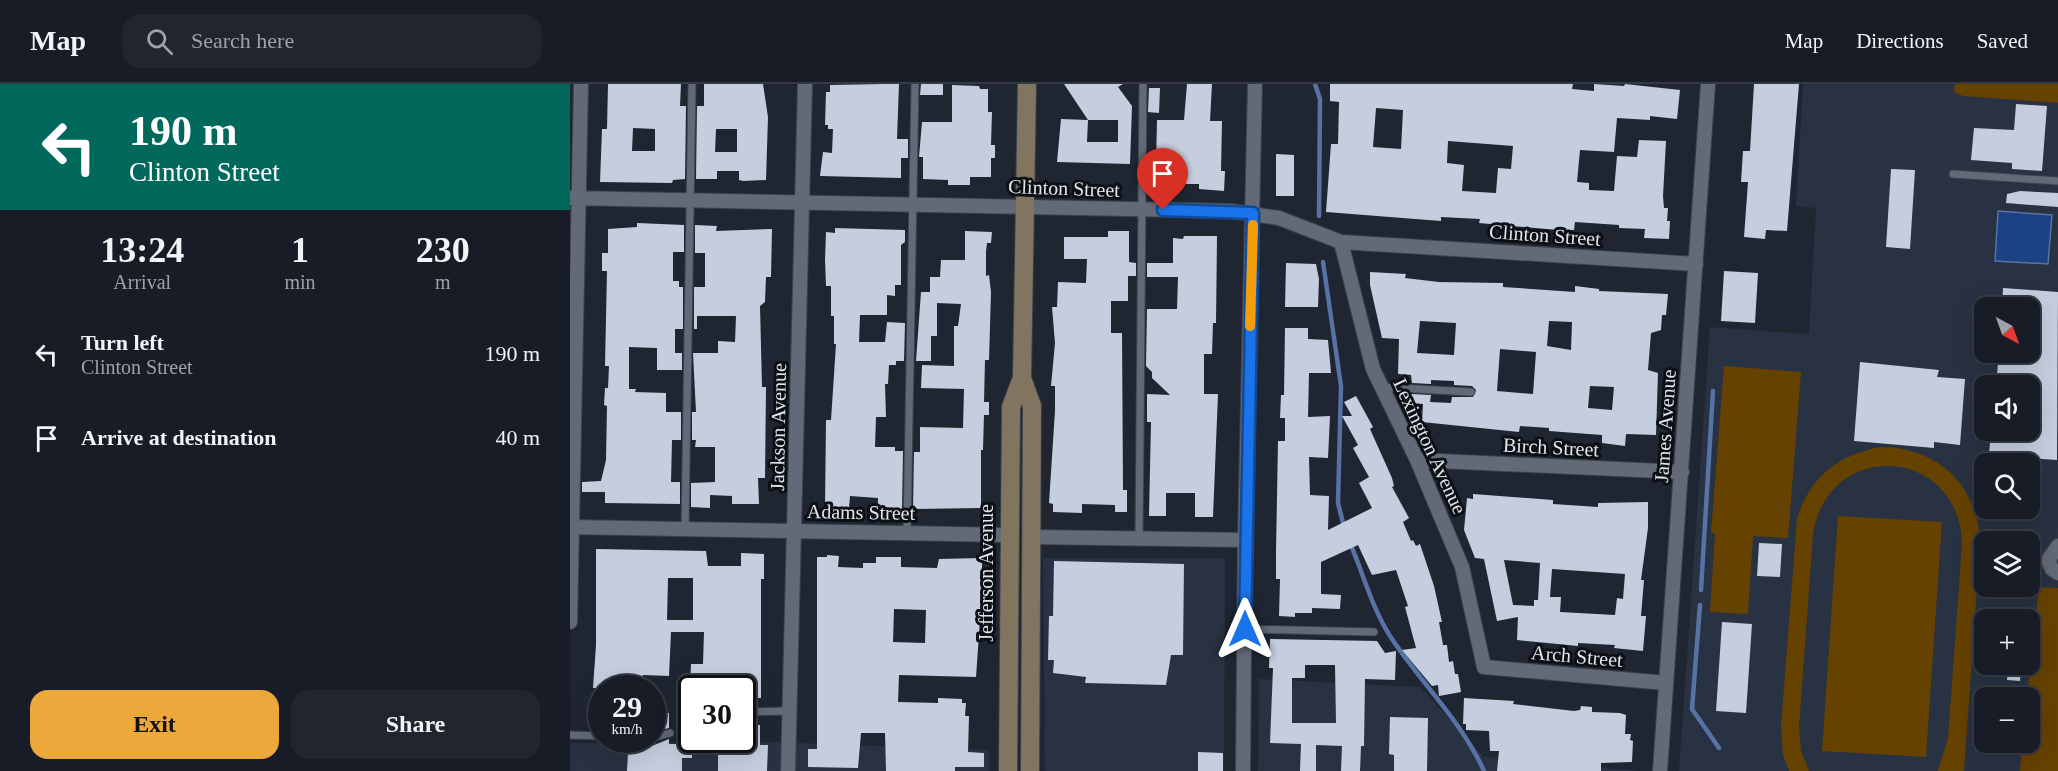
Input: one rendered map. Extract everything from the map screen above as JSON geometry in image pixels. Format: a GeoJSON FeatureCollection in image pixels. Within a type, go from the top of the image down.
{"type":"FeatureCollection","features":[{"type":"Feature","properties":{"kind":"main road","name":"Jefferson Avenue"},"geometry":{"type":"LineString","coordinates":[[1008,771],[1008,534],[1011,407],[1022,378],[1027,84]]}},
{"type":"Feature","properties":{"kind":"main road","name":"Jefferson Avenue"},"geometry":{"type":"LineString","coordinates":[[1022,378],[1032,406],[1030,771]]}},
{"type":"Feature","properties":{"kind":"main road"},"geometry":{"type":"LineString","coordinates":[[1008,600],[1018,579],[1020,551],[1033,537],[1021,526],[1009,496]]}},
{"type":"Feature","properties":{"kind":"street"},"geometry":{"type":"LineString","coordinates":[[570,622],[574,198],[581,84]]}},
{"type":"Feature","properties":{"kind":"street","name":"Jackson Avenue"},"geometry":{"type":"LineString","coordinates":[[788,771],[805,84]]}},
{"type":"Feature","properties":{"kind":"street"},"geometry":{"type":"LineString","coordinates":[[1243,771],[1245,540],[1255,84]]}},
{"type":"Feature","properties":{"kind":"street","name":"James Avenue"},"geometry":{"type":"LineString","coordinates":[[1660,771],[1708,84]]}},
{"type":"Feature","properties":{"kind":"street","name":"Clinton Street"},"geometry":{"type":"LineString","coordinates":[[574,198],[1024,206],[1253,213],[1279,218],[1341,242],[1696,264]]}},
{"type":"Feature","properties":{"kind":"street","name":"Lexington Avenue"},"geometry":{"type":"LineString","coordinates":[[1341,242],[1373,369],[1417,460],[1462,567],[1484,667]]}},
{"type":"Feature","properties":{"kind":"street","name":"Birch Street"},"geometry":{"type":"LineString","coordinates":[[1417,460],[1682,472]]}},
{"type":"Feature","properties":{"kind":"street","name":"Adams Street"},"geometry":{"type":"LineString","coordinates":[[572,527],[1008,534]]}},
{"type":"Feature","properties":{"kind":"street"},"geometry":{"type":"LineString","coordinates":[[1033,537],[1245,540]]}},
{"type":"Feature","properties":{"kind":"street"},"geometry":{"type":"LineString","coordinates":[[2058,546],[2048,560],[2052,569],[2058,573]]}},
{"type":"Feature","properties":{"kind":"street","name":"Arch Street"},"geometry":{"type":"LineString","coordinates":[[1484,667],[1666,683]]}},
{"type":"Feature","properties":{"kind":"lane"},"geometry":{"type":"LineString","coordinates":[[685,528],[692,84]]}},
{"type":"Feature","properties":{"kind":"lane"},"geometry":{"type":"LineString","coordinates":[[907,532],[915,84]]}},
{"type":"Feature","properties":{"kind":"lane"},"geometry":{"type":"LineString","coordinates":[[1139,539],[1143,84]]}},
{"type":"Feature","properties":{"kind":"lane"},"geometry":{"type":"LineString","coordinates":[[1953,174],[2058,181]]}},
{"type":"Feature","properties":{"kind":"lane"},"geometry":{"type":"LineString","coordinates":[[1381,387],[1471,392]]}},
{"type":"Feature","properties":{"kind":"lane"},"geometry":{"type":"LineString","coordinates":[[1245,629],[1374,632]]}},
{"type":"Feature","properties":{"kind":"lane"},"geometry":{"type":"LineString","coordinates":[[756,712],[790,711]]}},
{"type":"Feature","properties":{"kind":"lane"},"geometry":{"type":"LineString","coordinates":[[666,734],[670,733]]}},
{"type":"Feature","properties":{"kind":"lane"},"geometry":{"type":"LineString","coordinates":[[570,735],[588,736]]}},
{"type":"Feature","properties":{"kind":"shaded area"},"geometry":{"type":"Polygon","coordinates":[[[1803,84],[2058,84],[2058,771],[1679,771],[1710,327],[1809,334],[1816,208],[1796,206],[1803,84]]]}},
{"type":"Feature","properties":{"kind":"shaded area"},"geometry":{"type":"Polygon","coordinates":[[[1955,84],[2058,84],[2058,103],[1963,96],[1954,92],[1955,84]]]}},
{"type":"Feature","properties":{"kind":"shaded area"},"geometry":{"type":"Polygon","coordinates":[[[1724,366],[1801,372],[1788,538],[1753,536],[1748,614],[1710,612],[1715,534],[1711,533],[1724,366]]]}},
{"type":"Feature","properties":{"kind":"shaded area"},"geometry":{"type":"Polygon","coordinates":[[[1880,447],[1921,454],[1952,474],[1964,489],[1973,506],[1974,519],[1976,519],[1979,531],[1974,531],[1974,597],[1976,597],[1964,771],[1938,771],[1948,738],[1962,545],[1956,512],[1940,488],[1918,472],[1892,466],[1866,469],[1842,481],[1823,503],[1813,535],[1799,727],[1801,751],[1809,771],[1789,771],[1783,755],[1781,726],[1797,519],[1802,504],[1817,480],[1838,462],[1880,447]]]}},
{"type":"Feature","properties":{"kind":"shaded area"},"geometry":{"type":"Polygon","coordinates":[[[1838,516],[1942,522],[1926,757],[1822,751],[1838,516]]]}},
{"type":"Feature","properties":{"kind":"shaded area"},"geometry":{"type":"Polygon","coordinates":[[[1043,558],[1225,558],[1224,771],[1045,771],[1043,558]]]}},
{"type":"Feature","properties":{"kind":"shaded area"},"geometry":{"type":"Polygon","coordinates":[[[2040,587],[2058,588],[2058,771],[2020,771],[2021,753],[2040,753],[2040,687],[2028,687],[2029,675],[2040,675],[2040,609],[2037,609],[2040,587]]]}},
{"type":"Feature","properties":{"kind":"shaded area"},"geometry":{"type":"Polygon","coordinates":[[[1259,679],[1420,687],[1484,757],[1638,771],[1258,771],[1259,679]]]}},
{"type":"Feature","properties":{"kind":"shaded area"},"geometry":{"type":"Polygon","coordinates":[[[678,742],[678,753],[756,753],[756,742],[989,750],[989,771],[570,771],[570,743],[588,743],[588,753],[666,753],[666,743],[678,742]]]}},
{"type":"Feature","properties":{"kind":"water"},"geometry":{"type":"Polygon","coordinates":[[[1998,211],[2052,215],[2048,264],[1995,261],[1998,211]]]}},
{"type":"Feature","properties":{"kind":"building"},"geometry":{"type":"Polygon","coordinates":[[[608,84],[681,84],[680,106],[686,106],[685,179],[673,180],[672,183],[600,182],[602,129],[607,129],[608,84]],[[633,128],[632,151],[655,151],[655,129],[633,128]]]}},
{"type":"Feature","properties":{"kind":"building"},"geometry":{"type":"Polygon","coordinates":[[[704,84],[763,84],[768,117],[766,180],[739,180],[739,171],[717,171],[717,179],[696,179],[697,106],[704,106],[704,84]],[[716,129],[715,152],[737,152],[737,129],[716,129]]]}},
{"type":"Feature","properties":{"kind":"building"},"geometry":{"type":"Polygon","coordinates":[[[899,84],[897,139],[908,139],[908,158],[901,158],[901,178],[820,176],[823,152],[832,153],[833,129],[828,129],[828,125],[825,125],[826,92],[830,92],[830,85],[899,84]]]}},
{"type":"Feature","properties":{"kind":"building"},"geometry":{"type":"Polygon","coordinates":[[[921,84],[943,84],[943,95],[920,95],[921,84]]]}},
{"type":"Feature","properties":{"kind":"building"},"geometry":{"type":"Polygon","coordinates":[[[1064,84],[1123,84],[1118,87],[1132,106],[1130,164],[1057,162],[1061,119],[1088,120],[1064,84]],[[1088,120],[1087,142],[1118,142],[1118,120],[1088,120]]]}},
{"type":"Feature","properties":{"kind":"building"},"geometry":{"type":"Polygon","coordinates":[[[1187,84],[1212,84],[1210,121],[1222,121],[1221,171],[1225,171],[1224,191],[1199,189],[1199,184],[1172,184],[1172,189],[1148,189],[1148,167],[1156,167],[1157,120],[1184,120],[1187,84]]]}},
{"type":"Feature","properties":{"kind":"building"},"geometry":{"type":"Polygon","coordinates":[[[1330,84],[1573,84],[1572,89],[1594,91],[1594,84],[1624,86],[1625,84],[1680,90],[1677,119],[1650,116],[1650,120],[1617,118],[1614,152],[1580,150],[1577,182],[1589,183],[1589,190],[1614,191],[1617,156],[1637,157],[1639,140],[1666,141],[1663,196],[1664,208],[1668,208],[1667,221],[1670,221],[1669,239],[1644,238],[1645,229],[1619,228],[1619,225],[1575,222],[1574,230],[1558,230],[1479,223],[1480,219],[1441,217],[1441,221],[1326,212],[1331,144],[1338,144],[1339,102],[1330,101],[1330,84]],[[1376,108],[1373,147],[1401,149],[1403,110],[1376,108]],[[1448,141],[1447,163],[1464,165],[1462,191],[1496,193],[1498,168],[1511,169],[1513,146],[1448,141]]]}},
{"type":"Feature","properties":{"kind":"building"},"geometry":{"type":"Polygon","coordinates":[[[1754,84],[1799,84],[1787,231],[1766,230],[1765,239],[1744,237],[1748,182],[1741,182],[1743,151],[1750,151],[1754,84]]]}},
{"type":"Feature","properties":{"kind":"building"},"geometry":{"type":"Polygon","coordinates":[[[952,85],[979,86],[980,89],[988,89],[988,112],[992,112],[991,145],[995,145],[995,158],[991,158],[991,177],[970,177],[970,185],[948,185],[948,180],[923,179],[923,157],[919,157],[922,122],[952,122],[952,85]]]}},
{"type":"Feature","properties":{"kind":"building"},"geometry":{"type":"Polygon","coordinates":[[[1149,88],[1160,88],[1159,113],[1148,112],[1149,88]]]}},
{"type":"Feature","properties":{"kind":"building"},"geometry":{"type":"Polygon","coordinates":[[[2016,104],[2047,106],[2042,171],[2012,169],[2012,163],[1971,160],[1974,128],[2014,130],[2016,104]]]}},
{"type":"Feature","properties":{"kind":"building"},"geometry":{"type":"Polygon","coordinates":[[[1276,154],[1294,155],[1294,196],[1276,196],[1276,154]]]}},
{"type":"Feature","properties":{"kind":"building"},"geometry":{"type":"Polygon","coordinates":[[[1891,169],[1915,170],[1910,249],[1886,247],[1891,169]]]}},
{"type":"Feature","properties":{"kind":"building"},"geometry":{"type":"Polygon","coordinates":[[[2020,191],[2058,193],[2058,207],[2006,203],[2007,194],[2020,191]]]}},
{"type":"Feature","properties":{"kind":"building"},"geometry":{"type":"Polygon","coordinates":[[[637,223],[684,225],[684,252],[673,252],[673,281],[679,281],[679,287],[683,287],[683,329],[675,329],[675,353],[682,353],[682,370],[657,370],[657,348],[629,347],[629,389],[636,389],[635,392],[666,393],[666,412],[681,412],[681,440],[672,440],[671,482],[680,482],[680,504],[605,503],[605,492],[582,492],[582,482],[601,481],[606,460],[607,406],[604,405],[605,388],[608,388],[609,366],[605,366],[607,271],[602,271],[602,253],[608,253],[608,229],[637,227],[637,223]]]}},
{"type":"Feature","properties":{"kind":"building"},"geometry":{"type":"Polygon","coordinates":[[[695,225],[717,226],[716,231],[772,229],[771,277],[766,277],[765,302],[760,306],[762,387],[766,387],[765,478],[758,478],[759,504],[732,504],[732,496],[710,495],[710,508],[691,507],[691,483],[715,482],[715,447],[695,447],[696,440],[692,440],[692,412],[696,412],[693,353],[718,353],[718,341],[735,342],[736,316],[697,316],[697,329],[694,329],[694,287],[705,287],[705,253],[695,253],[695,225]]]}},
{"type":"Feature","properties":{"kind":"building"},"geometry":{"type":"Polygon","coordinates":[[[835,228],[905,230],[905,242],[901,245],[901,285],[895,285],[895,296],[887,295],[887,315],[860,315],[859,342],[885,342],[887,322],[905,323],[904,361],[896,361],[896,365],[889,365],[888,384],[885,384],[886,417],[876,417],[875,447],[895,447],[895,451],[903,451],[902,509],[878,509],[878,498],[850,496],[849,508],[825,508],[826,420],[831,420],[836,344],[834,344],[834,316],[831,316],[831,286],[826,286],[826,232],[835,233],[835,228]]]}},
{"type":"Feature","properties":{"kind":"building"},"geometry":{"type":"Polygon","coordinates":[[[965,231],[992,232],[991,243],[987,243],[986,251],[986,276],[989,275],[991,292],[989,360],[985,360],[984,402],[989,402],[989,415],[984,415],[983,450],[981,450],[981,508],[913,509],[914,452],[920,452],[920,427],[963,428],[964,389],[921,388],[922,365],[954,366],[954,326],[958,326],[961,304],[937,303],[937,336],[931,336],[931,361],[916,361],[921,292],[930,292],[930,277],[940,277],[941,260],[965,260],[965,231]]]}},
{"type":"Feature","properties":{"kind":"building"},"geometry":{"type":"Polygon","coordinates":[[[1108,231],[1129,231],[1129,262],[1136,263],[1136,276],[1128,276],[1128,301],[1111,301],[1111,333],[1122,333],[1123,490],[1127,490],[1127,512],[1115,512],[1115,505],[1082,504],[1082,513],[1053,512],[1053,504],[1049,503],[1055,411],[1055,386],[1051,386],[1055,343],[1052,307],[1057,307],[1058,282],[1086,283],[1087,259],[1064,259],[1064,237],[1108,237],[1108,231]]]}},
{"type":"Feature","properties":{"kind":"building"},"geometry":{"type":"Polygon","coordinates":[[[1184,236],[1217,236],[1216,323],[1213,323],[1212,354],[1204,354],[1204,394],[1218,394],[1213,517],[1195,517],[1195,493],[1166,493],[1166,516],[1149,516],[1151,422],[1147,422],[1147,394],[1170,395],[1152,378],[1152,372],[1146,366],[1147,309],[1177,309],[1178,277],[1147,277],[1147,263],[1173,263],[1173,238],[1183,239],[1184,236]]]}},
{"type":"Feature","properties":{"kind":"building"},"geometry":{"type":"Polygon","coordinates":[[[1286,263],[1316,264],[1319,279],[1318,307],[1285,307],[1286,263]]]}},
{"type":"Feature","properties":{"kind":"building"},"geometry":{"type":"Polygon","coordinates":[[[1724,271],[1758,273],[1755,323],[1721,321],[1724,271]]]}},
{"type":"Feature","properties":{"kind":"building"},"geometry":{"type":"Polygon","coordinates":[[[1370,272],[1406,274],[1405,278],[1439,282],[1503,283],[1503,287],[1575,292],[1575,286],[1599,289],[1599,291],[1668,294],[1666,315],[1662,315],[1661,330],[1651,333],[1648,370],[1658,373],[1656,435],[1626,434],[1625,446],[1602,443],[1602,435],[1549,431],[1549,428],[1520,426],[1519,432],[1422,422],[1423,404],[1410,403],[1411,394],[1431,395],[1430,402],[1451,403],[1452,397],[1473,397],[1476,390],[1472,386],[1454,385],[1454,381],[1431,380],[1431,384],[1412,383],[1411,375],[1398,374],[1399,339],[1382,338],[1370,285],[1370,272]],[[1420,321],[1417,353],[1454,355],[1456,323],[1420,321]],[[1549,321],[1547,346],[1571,350],[1572,322],[1549,321]],[[1500,349],[1497,391],[1533,394],[1536,352],[1500,349]],[[1590,386],[1588,408],[1612,410],[1614,387],[1590,386]]]}},
{"type":"Feature","properties":{"kind":"building"},"geometry":{"type":"Polygon","coordinates":[[[2003,288],[2058,292],[2057,460],[2040,459],[2040,453],[1989,453],[1990,441],[2040,441],[2040,375],[1997,375],[1998,363],[2040,363],[2040,297],[2003,297],[2003,288]]]}},
{"type":"Feature","properties":{"kind":"building"},"geometry":{"type":"Polygon","coordinates":[[[1285,328],[1308,328],[1308,339],[1328,340],[1331,373],[1309,373],[1308,417],[1330,416],[1328,458],[1309,457],[1310,495],[1329,496],[1328,530],[1372,508],[1359,483],[1369,477],[1353,448],[1358,445],[1342,416],[1352,416],[1344,402],[1356,396],[1373,427],[1370,429],[1392,478],[1394,486],[1392,487],[1409,518],[1403,522],[1411,541],[1413,540],[1416,546],[1420,544],[1434,586],[1442,622],[1439,622],[1443,645],[1447,645],[1449,662],[1453,661],[1461,692],[1439,696],[1438,685],[1432,686],[1402,650],[1416,648],[1405,607],[1408,606],[1396,570],[1372,575],[1358,545],[1321,562],[1321,594],[1341,595],[1340,609],[1312,608],[1312,613],[1295,613],[1295,617],[1279,616],[1280,579],[1276,579],[1278,441],[1285,441],[1285,418],[1280,418],[1281,395],[1284,395],[1285,328]]]}},
{"type":"Feature","properties":{"kind":"building"},"geometry":{"type":"Polygon","coordinates":[[[1860,362],[1939,370],[1937,377],[1965,379],[1960,445],[1934,442],[1934,448],[1854,441],[1860,362]]]}},
{"type":"Feature","properties":{"kind":"building"},"geometry":{"type":"Polygon","coordinates":[[[1473,494],[1553,500],[1553,504],[1598,507],[1598,503],[1648,502],[1648,528],[1641,580],[1644,580],[1641,616],[1646,616],[1643,651],[1614,648],[1615,645],[1578,643],[1578,646],[1517,640],[1518,617],[1497,621],[1484,559],[1475,558],[1464,530],[1467,498],[1473,499],[1473,494]],[[1504,560],[1513,605],[1534,606],[1534,600],[1538,600],[1540,563],[1504,560]],[[1552,569],[1550,597],[1561,597],[1560,612],[1615,615],[1617,598],[1623,599],[1625,574],[1552,569]]]}},
{"type":"Feature","properties":{"kind":"building"},"geometry":{"type":"Polygon","coordinates":[[[1759,543],[1782,544],[1780,577],[1757,576],[1759,543]]]}},
{"type":"Feature","properties":{"kind":"building"},"geometry":{"type":"Polygon","coordinates":[[[596,549],[706,551],[708,566],[741,566],[741,553],[764,554],[764,579],[761,579],[761,698],[756,698],[756,675],[691,675],[691,664],[703,664],[704,632],[671,632],[669,676],[594,675],[596,549]],[[668,578],[667,620],[693,620],[693,578],[668,578]]]}},
{"type":"Feature","properties":{"kind":"building"},"geometry":{"type":"Polygon","coordinates":[[[827,555],[839,556],[838,567],[863,568],[863,563],[876,563],[876,557],[901,557],[901,567],[937,568],[939,559],[982,558],[982,587],[987,587],[986,606],[981,606],[976,677],[899,675],[898,702],[938,703],[938,698],[962,699],[962,703],[966,703],[965,716],[969,716],[968,752],[984,753],[984,767],[955,767],[955,771],[886,771],[885,733],[861,733],[858,768],[808,767],[808,749],[817,749],[817,557],[827,557],[827,555]],[[894,609],[893,642],[925,643],[926,610],[894,609]]]}},
{"type":"Feature","properties":{"kind":"building"},"geometry":{"type":"Polygon","coordinates":[[[1054,561],[1184,564],[1183,655],[1171,655],[1166,685],[1085,683],[1086,677],[1053,673],[1054,660],[1048,660],[1049,616],[1053,616],[1054,561]]]}},
{"type":"Feature","properties":{"kind":"building"},"geometry":{"type":"Polygon","coordinates":[[[1722,622],[1752,624],[1746,713],[1716,711],[1722,622]]]}},
{"type":"Feature","properties":{"kind":"building"},"geometry":{"type":"Polygon","coordinates":[[[1270,639],[1377,641],[1385,653],[1396,651],[1395,680],[1365,679],[1364,746],[1361,746],[1360,771],[1341,771],[1342,746],[1316,745],[1316,771],[1300,771],[1301,744],[1270,743],[1273,668],[1269,668],[1270,639]],[[1305,665],[1305,678],[1292,678],[1292,723],[1336,723],[1335,665],[1305,665]]]}},
{"type":"Feature","properties":{"kind":"building"},"geometry":{"type":"Polygon","coordinates":[[[2007,675],[2020,675],[2020,681],[2007,680],[2007,675]]]}},
{"type":"Feature","properties":{"kind":"building"},"geometry":{"type":"Polygon","coordinates":[[[1464,698],[1514,701],[1513,704],[1574,711],[1580,710],[1581,706],[1592,707],[1592,712],[1626,715],[1625,734],[1631,734],[1630,740],[1633,741],[1632,762],[1601,763],[1601,771],[1497,771],[1499,751],[1490,751],[1489,731],[1466,730],[1466,724],[1463,724],[1464,698]]]}},
{"type":"Feature","properties":{"kind":"building"},"geometry":{"type":"Polygon","coordinates":[[[666,713],[669,713],[669,728],[666,729],[666,713]]]}},
{"type":"Feature","properties":{"kind":"building"},"geometry":{"type":"Polygon","coordinates":[[[1390,717],[1428,718],[1427,771],[1394,771],[1394,755],[1389,754],[1390,717]]]}},
{"type":"Feature","properties":{"kind":"building"},"geometry":{"type":"Polygon","coordinates":[[[756,725],[760,725],[760,745],[768,745],[767,771],[718,771],[718,753],[756,753],[756,725]]]}},
{"type":"Feature","properties":{"kind":"building"},"geometry":{"type":"Polygon","coordinates":[[[669,739],[669,744],[678,744],[678,753],[692,753],[692,758],[682,758],[682,771],[627,771],[628,753],[666,753],[666,740],[669,739]]]}},
{"type":"Feature","properties":{"kind":"building"},"geometry":{"type":"Polygon","coordinates":[[[1198,752],[1223,753],[1223,771],[1198,771],[1198,752]]]}},
{"type":"Feature","properties":{"kind":"waterway"},"geometry":{"type":"LineString","coordinates":[[1315,84],[1320,99],[1319,216]]}},
{"type":"Feature","properties":{"kind":"waterway"},"geometry":{"type":"LineString","coordinates":[[1323,262],[1341,386],[1338,503],[1344,527]]}},
{"type":"Feature","properties":{"kind":"waterway"},"geometry":{"type":"LineString","coordinates":[[1701,590],[1713,391]]}},
{"type":"Feature","properties":{"kind":"waterway"},"geometry":{"type":"LineString","coordinates":[[1350,543],[1373,602],[1390,636],[1464,735],[1484,771]]}},
{"type":"Feature","properties":{"kind":"waterway"},"geometry":{"type":"LineString","coordinates":[[1700,605],[1692,709],[1719,748]]}},
{"type":"Feature","properties":{"kind":"slow traffic"},"geometry":{"type":"LineString","coordinates":[[1250,326],[1253,225]]}},
{"type":"Feature","properties":{"kind":"route"},"geometry":{"type":"LineString","coordinates":[[1163,210],[1253,213],[1245,629]]}}]}
